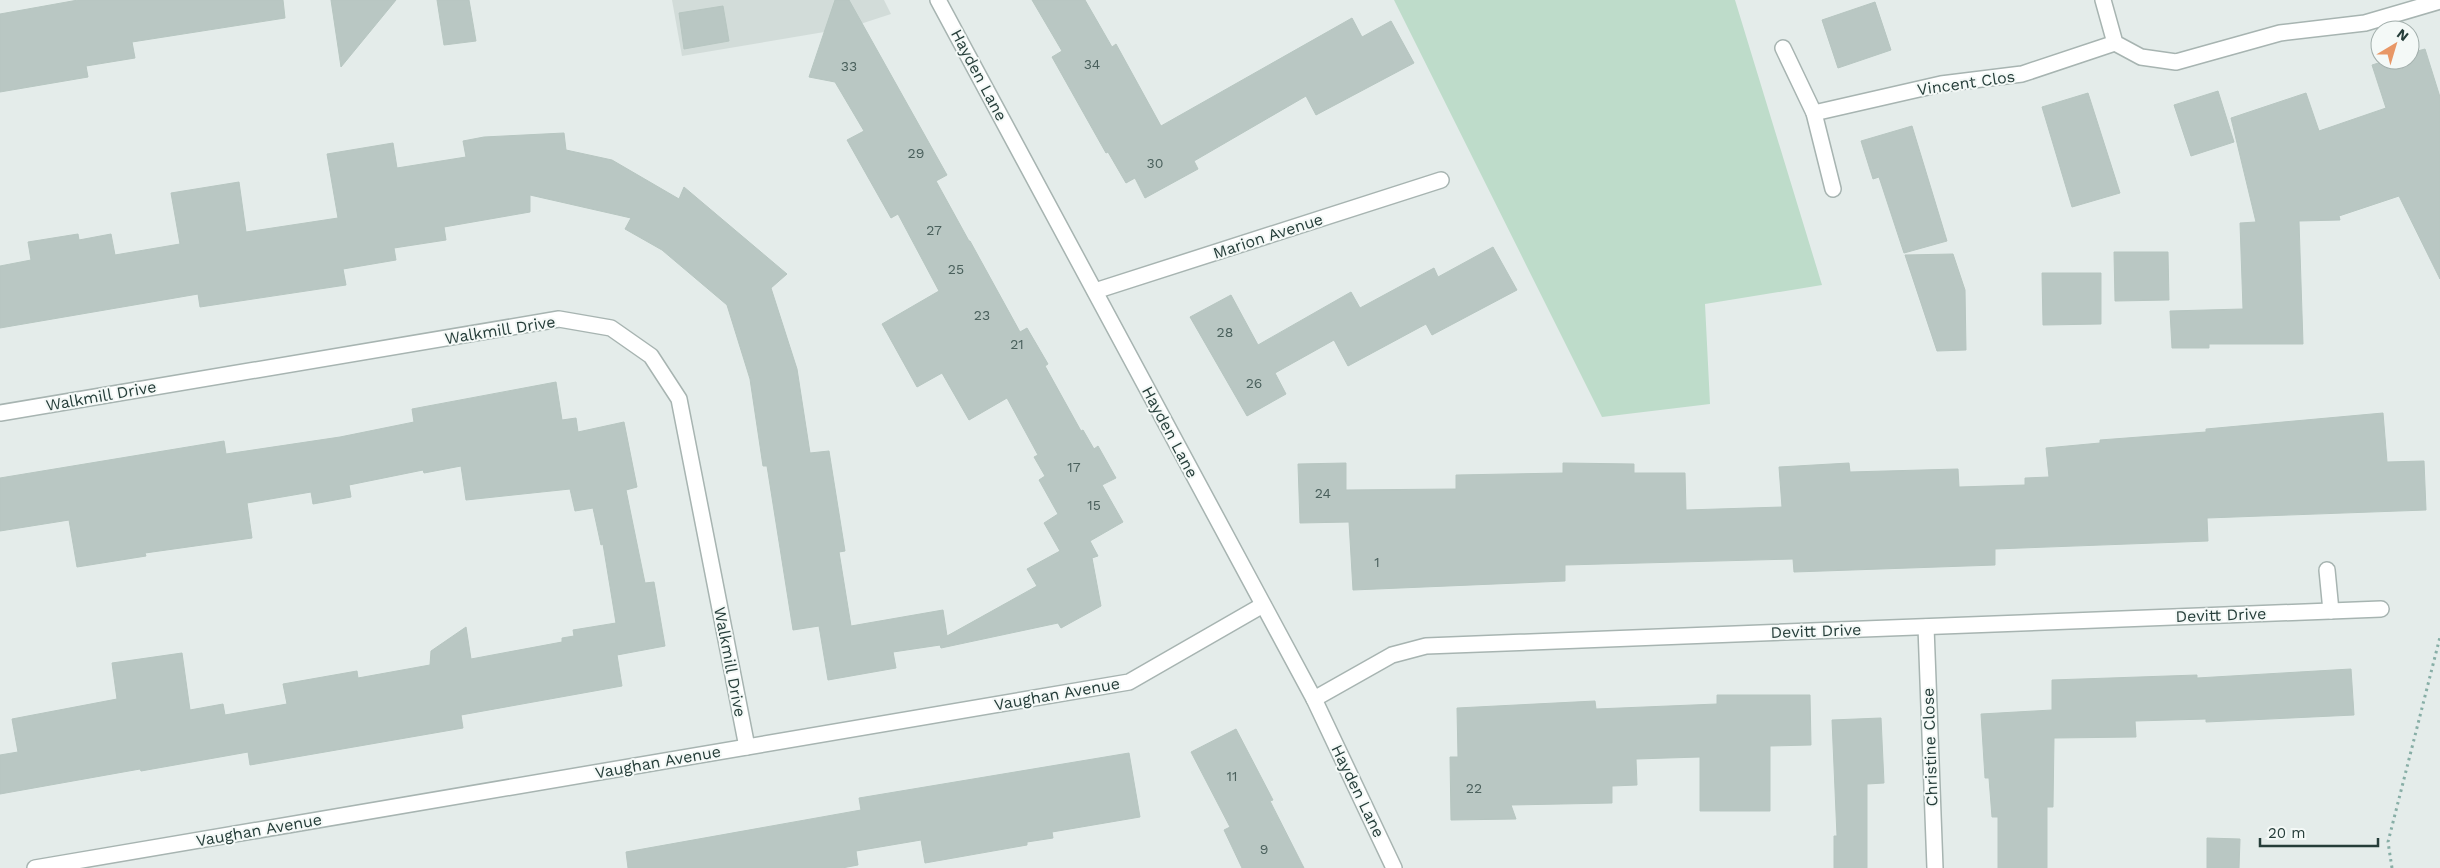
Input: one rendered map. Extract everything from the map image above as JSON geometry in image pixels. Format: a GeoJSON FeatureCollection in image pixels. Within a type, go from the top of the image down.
{"type":"FeatureCollection","features":[{"type":"Feature","properties":{"kind":"street","name":"Hayden Lane"},"geometry":{"type":"LineString","coordinates":[[938,0],[1314,699],[1394,868]]}},
{"type":"Feature","properties":{"kind":"street"},"geometry":{"type":"LineString","coordinates":[[2102,0],[2115,42],[2141,57],[2176,62],[2280,33],[2365,23],[2440,1]]}},
{"type":"Feature","properties":{"kind":"street","name":"Vincent Clos"},"geometry":{"type":"LineString","coordinates":[[1814,113],[1941,84],[2022,74],[2115,42]]}},
{"type":"Feature","properties":{"kind":"street"},"geometry":{"type":"LineString","coordinates":[[1784,48],[1814,113],[1833,189]]}},
{"type":"Feature","properties":{"kind":"street","name":"Marion Avenue"},"geometry":{"type":"LineString","coordinates":[[1095,291],[1441,180]]}},
{"type":"Feature","properties":{"kind":"street","name":"Walkmill Drive"},"geometry":{"type":"LineString","coordinates":[[0,413],[559,319],[611,328],[651,356],[679,399],[747,747]]}},
{"type":"Feature","properties":{"kind":"street"},"geometry":{"type":"LineString","coordinates":[[2327,570],[2331,611]]}},
{"type":"Feature","properties":{"kind":"street","name":"Vaughan Avenue"},"geometry":{"type":"LineString","coordinates":[[34,868],[1129,682],[1263,605]]}},
{"type":"Feature","properties":{"kind":"street","name":"Devitt Drive"},"geometry":{"type":"LineString","coordinates":[[1314,699],[1392,655],[1426,646],[2381,609]]}},
{"type":"Feature","properties":{"kind":"street","name":"Christine Close"},"geometry":{"type":"LineString","coordinates":[[1926,627],[1935,868]]}},
{"type":"Feature","properties":{"kind":"path"},"geometry":{"type":"LineString","coordinates":[[2392,868],[2388,842],[2440,637]]}},
{"type":"Feature","properties":{"kind":"shaded area"},"geometry":{"type":"Polygon","coordinates":[[[672,0],[884,0],[891,14],[848,28],[682,56],[672,0]]]}},
{"type":"Feature","properties":{"kind":"green space"},"geometry":{"type":"Polygon","coordinates":[[[1394,0],[1735,0],[1822,285],[1705,304],[1710,404],[1602,417],[1394,0]]]}},
{"type":"Feature","properties":{"kind":"building"},"geometry":{"type":"Polygon","coordinates":[[[78,0],[283,0],[285,18],[132,42],[135,58],[86,66],[88,77],[0,92],[0,14],[78,0]]]}},
{"type":"Feature","properties":{"kind":"building"},"geometry":{"type":"Polygon","coordinates":[[[331,0],[396,0],[341,67],[331,0]]]}},
{"type":"Feature","properties":{"kind":"building"},"geometry":{"type":"Polygon","coordinates":[[[437,0],[469,0],[476,41],[444,45],[437,0]]]}},
{"type":"Feature","properties":{"kind":"building"},"geometry":{"type":"Polygon","coordinates":[[[835,0],[849,0],[947,175],[936,181],[969,241],[1020,332],[1027,328],[1048,364],[1045,366],[1081,431],[1083,430],[1094,449],[1098,446],[1116,478],[1102,485],[1123,522],[1090,541],[1098,556],[1092,558],[1101,606],[1061,628],[1058,623],[941,648],[940,645],[893,652],[896,668],[828,680],[819,626],[793,630],[767,466],[763,466],[750,379],[727,305],[662,250],[625,229],[631,218],[530,195],[530,212],[444,227],[446,240],[394,248],[396,260],[343,269],[346,285],[200,307],[198,294],[0,328],[0,266],[31,260],[28,242],[78,234],[79,240],[111,234],[115,255],[180,244],[171,193],[239,182],[246,232],[338,218],[327,154],[393,143],[397,168],[466,157],[463,141],[484,137],[564,133],[566,150],[612,160],[679,199],[684,187],[787,274],[771,288],[797,369],[810,453],[829,451],[845,551],[839,552],[851,626],[943,610],[947,636],[1037,586],[1027,569],[1060,551],[1044,523],[1058,514],[1039,480],[1045,476],[1034,457],[1038,455],[1007,398],[969,420],[942,373],[917,387],[882,324],[939,291],[898,214],[891,218],[847,140],[864,131],[835,82],[809,77],[835,0]]]}},
{"type":"Feature","properties":{"kind":"building"},"geometry":{"type":"Polygon","coordinates":[[[1032,0],[1085,0],[1112,47],[1116,44],[1161,126],[1352,18],[1362,37],[1391,21],[1414,63],[1316,115],[1306,96],[1194,161],[1198,169],[1145,198],[1135,178],[1126,183],[1108,152],[1106,153],[1052,57],[1062,51],[1032,0]]]}},
{"type":"Feature","properties":{"kind":"building"},"geometry":{"type":"Polygon","coordinates":[[[1875,2],[1891,50],[1838,68],[1822,20],[1875,2]]]}},
{"type":"Feature","properties":{"kind":"building"},"geometry":{"type":"Polygon","coordinates":[[[723,6],[729,41],[684,49],[679,13],[723,6]]]}},
{"type":"Feature","properties":{"kind":"building"},"geometry":{"type":"Polygon","coordinates":[[[2425,49],[2440,97],[2440,279],[2399,196],[2339,216],[2340,220],[2299,221],[2303,344],[2209,344],[2209,348],[2172,348],[2170,311],[2243,309],[2240,223],[2256,222],[2231,118],[2306,93],[2319,131],[2386,108],[2374,70],[2420,70],[2420,50],[2425,49]]]}},
{"type":"Feature","properties":{"kind":"building"},"geometry":{"type":"Polygon","coordinates":[[[2218,91],[2234,142],[2191,156],[2174,105],[2218,91]]]}},
{"type":"Feature","properties":{"kind":"building"},"geometry":{"type":"Polygon","coordinates":[[[2088,93],[2120,193],[2072,207],[2042,107],[2088,93]]]}},
{"type":"Feature","properties":{"kind":"building"},"geometry":{"type":"Polygon","coordinates":[[[1912,126],[1947,241],[1904,253],[1879,177],[1873,179],[1861,141],[1912,126]]]}},
{"type":"Feature","properties":{"kind":"building"},"geometry":{"type":"Polygon","coordinates":[[[1493,247],[1517,290],[1432,335],[1426,324],[1348,366],[1334,340],[1275,373],[1286,394],[1247,416],[1190,317],[1231,295],[1258,345],[1351,292],[1360,308],[1434,268],[1438,277],[1493,247]]]}},
{"type":"Feature","properties":{"kind":"building"},"geometry":{"type":"Polygon","coordinates":[[[2114,252],[2168,252],[2169,300],[2115,301],[2114,252]]]}},
{"type":"Feature","properties":{"kind":"building"},"geometry":{"type":"Polygon","coordinates":[[[1953,254],[1965,290],[1966,350],[1937,351],[1905,255],[1953,254]]]}},
{"type":"Feature","properties":{"kind":"building"},"geometry":{"type":"Polygon","coordinates":[[[2042,273],[2101,273],[2101,324],[2043,325],[2042,273]]]}},
{"type":"Feature","properties":{"kind":"building"},"geometry":{"type":"Polygon","coordinates":[[[556,382],[562,420],[576,418],[578,432],[624,422],[637,487],[626,490],[645,583],[654,582],[665,646],[617,655],[622,686],[461,715],[463,728],[250,765],[248,752],[0,794],[0,755],[18,752],[12,719],[117,699],[112,663],[182,653],[190,710],[223,704],[225,715],[287,704],[283,684],[357,671],[358,678],[430,665],[431,651],[466,627],[471,659],[562,642],[562,638],[574,636],[573,630],[616,623],[603,544],[601,545],[593,508],[575,511],[570,489],[466,500],[461,466],[424,473],[423,470],[349,485],[351,497],[313,504],[311,492],[247,503],[252,538],[145,553],[146,556],[77,567],[69,520],[0,531],[0,478],[224,441],[226,454],[340,437],[414,422],[412,409],[556,382]]]}},
{"type":"Feature","properties":{"kind":"building"},"geometry":{"type":"Polygon","coordinates":[[[2383,413],[2387,462],[2424,461],[2426,510],[2207,518],[2208,541],[1995,549],[1995,565],[1794,572],[1793,559],[1565,565],[1565,581],[1353,590],[1349,522],[1300,523],[1298,464],[1346,463],[1346,490],[1456,489],[1456,475],[1563,473],[1563,463],[1634,464],[1634,473],[1685,473],[1686,510],[1782,507],[1779,467],[1849,463],[1850,472],[1958,469],[1959,487],[2025,485],[2025,478],[2049,477],[2046,448],[2100,443],[2100,440],[2206,432],[2206,429],[2383,413]]]}},
{"type":"Feature","properties":{"kind":"building"},"geometry":{"type":"Polygon","coordinates":[[[2351,669],[2354,715],[2206,722],[2206,719],[2135,721],[2136,737],[2054,738],[2053,807],[2047,807],[2047,868],[1998,868],[1998,817],[1992,817],[1989,778],[1985,778],[1981,714],[2052,710],[2052,680],[2197,675],[2197,678],[2351,669]]]}},
{"type":"Feature","properties":{"kind":"building"},"geometry":{"type":"Polygon","coordinates":[[[1717,695],[1810,695],[1811,745],[1770,746],[1770,811],[1700,811],[1700,757],[1636,759],[1637,785],[1612,786],[1612,803],[1511,805],[1516,819],[1451,820],[1450,757],[1458,757],[1457,708],[1595,701],[1596,709],[1717,704],[1717,695]]]}},
{"type":"Feature","properties":{"kind":"building"},"geometry":{"type":"Polygon","coordinates":[[[1881,718],[1884,783],[1867,784],[1867,868],[1834,868],[1834,836],[1837,836],[1832,720],[1881,718]]]}},
{"type":"Feature","properties":{"kind":"building"},"geometry":{"type":"Polygon","coordinates":[[[1236,729],[1273,800],[1270,801],[1304,868],[1242,868],[1224,830],[1230,827],[1191,752],[1236,729]]]}},
{"type":"Feature","properties":{"kind":"building"},"geometry":{"type":"Polygon","coordinates":[[[1129,753],[1140,817],[1052,832],[1053,838],[1027,842],[1027,845],[925,863],[921,840],[856,851],[858,865],[842,868],[628,868],[626,852],[861,810],[859,798],[1129,753]]]}},
{"type":"Feature","properties":{"kind":"building"},"geometry":{"type":"Polygon","coordinates":[[[2207,838],[2240,839],[2239,868],[2207,868],[2207,838]]]}}]}
